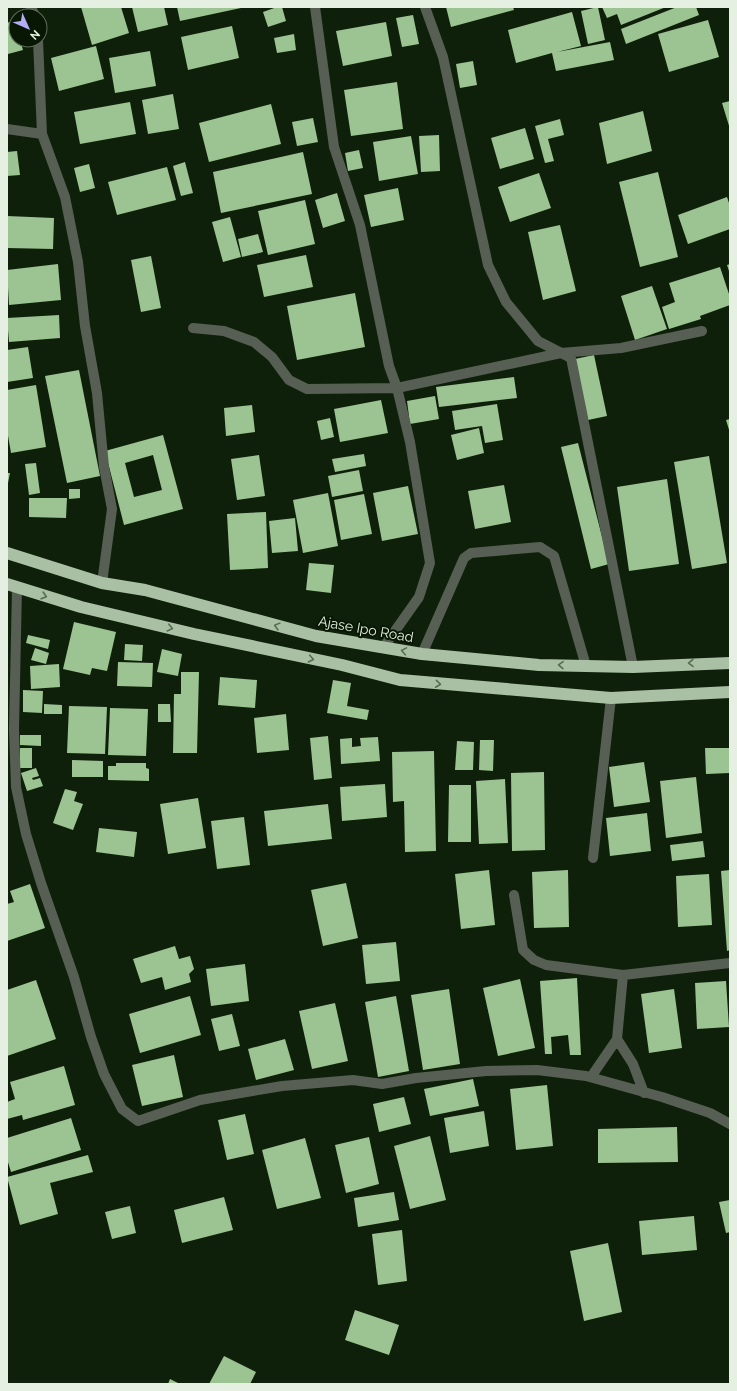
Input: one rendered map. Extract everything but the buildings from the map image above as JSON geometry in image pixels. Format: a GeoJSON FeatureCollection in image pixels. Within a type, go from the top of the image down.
{"type":"FeatureCollection","features":[{"type":"Feature","properties":{"kind":"highway","name":"Ajase Ipo Road"},"geometry":{"type":"LineString","coordinates":[[7,553],[102,583],[145,590],[316,636],[422,654],[539,665],[633,667],[730,663]]}},
{"type":"Feature","properties":{"kind":"highway"},"geometry":{"type":"LineString","coordinates":[[12,586],[81,608],[194,634],[342,665],[400,680],[611,698],[730,692]]}},
{"type":"Feature","properties":{"kind":"street"},"geometry":{"type":"LineString","coordinates":[[315,7],[334,147],[360,225],[389,366],[397,388],[410,442],[430,563],[419,597],[383,648]]}},
{"type":"Feature","properties":{"kind":"street"},"geometry":{"type":"LineString","coordinates":[[425,7],[443,57],[488,265],[506,302],[538,341],[571,358],[633,667]]}},
{"type":"Feature","properties":{"kind":"street"},"geometry":{"type":"LineString","coordinates":[[38,48],[42,134],[65,197],[78,262],[85,326],[97,393],[104,467],[112,509],[102,583]]}},
{"type":"Feature","properties":{"kind":"street"},"geometry":{"type":"LineString","coordinates":[[7,130],[42,134]]}},
{"type":"Feature","properties":{"kind":"street"},"geometry":{"type":"LineString","coordinates":[[193,328],[224,331],[254,342],[272,357],[289,380],[308,389],[397,388],[561,353],[621,348],[702,331]]}},
{"type":"Feature","properties":{"kind":"street"},"geometry":{"type":"LineString","coordinates":[[422,654],[464,558],[471,553],[540,547],[554,556],[586,666]]}},
{"type":"Feature","properties":{"kind":"street"},"geometry":{"type":"LineString","coordinates":[[12,586],[16,787],[30,848],[74,977],[91,1037],[104,1074],[122,1109],[138,1121],[200,1100],[282,1086],[353,1080],[382,1084],[416,1078],[486,1071],[537,1070],[591,1077],[710,1113],[730,1124]]}},
{"type":"Feature","properties":{"kind":"street"},"geometry":{"type":"LineString","coordinates":[[592,858],[611,698]]}},
{"type":"Feature","properties":{"kind":"street"},"geometry":{"type":"LineString","coordinates":[[514,895],[523,950],[534,960],[546,965],[623,975],[730,963]]}},
{"type":"Feature","properties":{"kind":"street"},"geometry":{"type":"LineString","coordinates":[[591,1077],[617,1039],[623,975]]}},
{"type":"Feature","properties":{"kind":"street"},"geometry":{"type":"LineString","coordinates":[[617,1039],[633,1064],[644,1092]]}}]}
